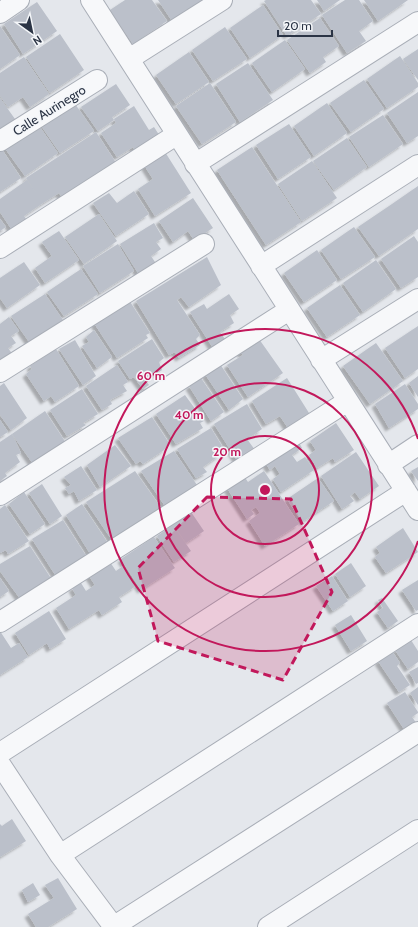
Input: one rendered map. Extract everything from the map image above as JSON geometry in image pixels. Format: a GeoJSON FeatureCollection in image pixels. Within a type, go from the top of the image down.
{"type":"FeatureCollection","features":[{"type":"Feature","properties":{"kind":"street"},"geometry":{"type":"LineString","coordinates":[[0,13],[19,0]]}},
{"type":"Feature","properties":{"kind":"street"},"geometry":{"type":"LineString","coordinates":[[91,0],[176,135],[418,510]]}},
{"type":"Feature","properties":{"kind":"street"},"geometry":{"type":"LineString","coordinates":[[129,59],[222,0]]}},
{"type":"Feature","properties":{"kind":"street"},"geometry":{"type":"LineString","coordinates":[[195,164],[418,22]]}},
{"type":"Feature","properties":{"kind":"street","name":"Calle Aurinegro"},"geometry":{"type":"LineString","coordinates":[[0,141],[97,80]]}},
{"type":"Feature","properties":{"kind":"street"},"geometry":{"type":"LineString","coordinates":[[0,248],[176,135]]}},
{"type":"Feature","properties":{"kind":"street"},"geometry":{"type":"LineString","coordinates":[[261,266],[418,165]]}},
{"type":"Feature","properties":{"kind":"street"},"geometry":{"type":"LineString","coordinates":[[0,372],[204,244]]}},
{"type":"Feature","properties":{"kind":"street"},"geometry":{"type":"LineString","coordinates":[[321,360],[418,298]]}},
{"type":"Feature","properties":{"kind":"street"},"geometry":{"type":"LineString","coordinates":[[0,495],[289,310]]}},
{"type":"Feature","properties":{"kind":"street"},"geometry":{"type":"LineString","coordinates":[[0,622],[348,402]]}},
{"type":"Feature","properties":{"kind":"street"},"geometry":{"type":"LineString","coordinates":[[388,465],[418,445]]}},
{"type":"Feature","properties":{"kind":"street"},"geometry":{"type":"LineString","coordinates":[[0,753],[406,491]]}},
{"type":"Feature","properties":{"kind":"street"},"geometry":{"type":"LineString","coordinates":[[60,855],[418,624]]}},
{"type":"Feature","properties":{"kind":"street"},"geometry":{"type":"LineString","coordinates":[[0,764],[60,855],[114,927],[418,732]]}},
{"type":"Feature","properties":{"kind":"street"},"geometry":{"type":"LineString","coordinates":[[268,927],[418,830]]}},
{"type":"Feature","properties":{"kind":"highlighted area"},"geometry":{"type":"Polygon","coordinates":[[[207,497],[291,499],[332,592],[283,680],[158,641],[138,568],[207,497]]]}},
{"type":"Feature","properties":{"kind":"building"},"geometry":{"type":"Polygon","coordinates":[[[125,0],[152,0],[167,21],[133,44],[110,10],[125,0]]]}},
{"type":"Feature","properties":{"kind":"building"},"geometry":{"type":"Polygon","coordinates":[[[158,0],[203,0],[172,21],[158,0]]]}},
{"type":"Feature","properties":{"kind":"building"},"geometry":{"type":"Polygon","coordinates":[[[311,0],[321,14],[287,36],[264,1],[311,0]]]}},
{"type":"Feature","properties":{"kind":"building"},"geometry":{"type":"Polygon","coordinates":[[[317,0],[340,0],[324,11],[317,0]]]}},
{"type":"Feature","properties":{"kind":"building"},"geometry":{"type":"Polygon","coordinates":[[[345,0],[359,0],[373,21],[359,31],[366,41],[347,53],[322,15],[345,0]]]}},
{"type":"Feature","properties":{"kind":"building"},"geometry":{"type":"Polygon","coordinates":[[[364,0],[408,0],[378,21],[364,0]]]}},
{"type":"Feature","properties":{"kind":"building"},"geometry":{"type":"Polygon","coordinates":[[[37,2],[57,31],[23,54],[4,24],[37,2]]]}},
{"type":"Feature","properties":{"kind":"building"},"geometry":{"type":"Polygon","coordinates":[[[263,5],[283,35],[250,58],[230,28],[263,5]]]}},
{"type":"Feature","properties":{"kind":"building"},"geometry":{"type":"Polygon","coordinates":[[[320,18],[339,46],[323,57],[326,62],[310,73],[287,40],[320,18]]]}},
{"type":"Feature","properties":{"kind":"building"},"geometry":{"type":"Polygon","coordinates":[[[0,26],[20,55],[0,69],[0,26]]]}},
{"type":"Feature","properties":{"kind":"building"},"geometry":{"type":"Polygon","coordinates":[[[225,27],[247,59],[213,81],[192,50],[225,27]]]}},
{"type":"Feature","properties":{"kind":"building"},"geometry":{"type":"Polygon","coordinates":[[[60,34],[84,70],[50,93],[26,57],[60,34]]]}},
{"type":"Feature","properties":{"kind":"building"},"geometry":{"type":"Polygon","coordinates":[[[285,40],[305,69],[272,92],[252,63],[285,40]]]}},
{"type":"Feature","properties":{"kind":"building"},"geometry":{"type":"Polygon","coordinates":[[[418,49],[418,80],[403,59],[418,49]]]}},
{"type":"Feature","properties":{"kind":"building"},"geometry":{"type":"Polygon","coordinates":[[[189,52],[209,82],[176,104],[156,75],[189,52]]]}},
{"type":"Feature","properties":{"kind":"building"},"geometry":{"type":"Polygon","coordinates":[[[400,56],[418,83],[418,87],[387,108],[367,79],[400,56]]]}},
{"type":"Feature","properties":{"kind":"building"},"geometry":{"type":"Polygon","coordinates":[[[24,57],[49,94],[30,107],[23,97],[8,107],[0,96],[0,73],[24,57]]]}},
{"type":"Feature","properties":{"kind":"building"},"geometry":{"type":"Polygon","coordinates":[[[248,63],[273,100],[240,122],[216,84],[248,63]]]}},
{"type":"Feature","properties":{"kind":"building"},"geometry":{"type":"Polygon","coordinates":[[[364,80],[384,109],[351,132],[330,103],[364,80]]]}},
{"type":"Feature","properties":{"kind":"building"},"geometry":{"type":"Polygon","coordinates":[[[210,83],[236,122],[202,144],[176,106],[210,83]]]}},
{"type":"Feature","properties":{"kind":"building"},"geometry":{"type":"Polygon","coordinates":[[[116,84],[130,105],[112,117],[114,120],[98,131],[81,107],[116,84]]]}},
{"type":"Feature","properties":{"kind":"building"},"geometry":{"type":"Polygon","coordinates":[[[418,92],[418,136],[407,143],[387,113],[418,92]]]}},
{"type":"Feature","properties":{"kind":"building"},"geometry":{"type":"Polygon","coordinates":[[[0,98],[15,119],[0,130],[0,98]]]}},
{"type":"Feature","properties":{"kind":"building"},"geometry":{"type":"Polygon","coordinates":[[[73,101],[94,131],[60,153],[40,124],[73,101]]]}},
{"type":"Feature","properties":{"kind":"building"},"geometry":{"type":"Polygon","coordinates":[[[327,103],[347,133],[314,156],[294,126],[327,103]]]}},
{"type":"Feature","properties":{"kind":"building"},"geometry":{"type":"Polygon","coordinates":[[[134,106],[149,130],[154,127],[163,141],[139,157],[133,147],[117,157],[101,133],[116,123],[114,119],[134,106]]]}},
{"type":"Feature","properties":{"kind":"building"},"geometry":{"type":"Polygon","coordinates":[[[383,115],[403,144],[369,167],[349,137],[383,115]]]}},
{"type":"Feature","properties":{"kind":"building"},"geometry":{"type":"Polygon","coordinates":[[[35,120],[58,153],[25,176],[4,147],[35,120]]]}},
{"type":"Feature","properties":{"kind":"building"},"geometry":{"type":"Polygon","coordinates":[[[289,124],[311,157],[278,179],[256,145],[289,124]]]}},
{"type":"Feature","properties":{"kind":"building"},"geometry":{"type":"Polygon","coordinates":[[[96,132],[120,169],[67,204],[59,193],[43,203],[24,216],[31,226],[16,236],[0,212],[0,199],[27,180],[37,194],[26,178],[96,132]]]}},
{"type":"Feature","properties":{"kind":"building"},"geometry":{"type":"Polygon","coordinates":[[[347,138],[367,167],[334,190],[313,161],[347,138]]]}},
{"type":"Feature","properties":{"kind":"building"},"geometry":{"type":"Polygon","coordinates":[[[252,147],[301,222],[266,245],[217,170],[252,147]]]}},
{"type":"Feature","properties":{"kind":"building"},"geometry":{"type":"Polygon","coordinates":[[[1,148],[21,178],[0,192],[0,149],[1,148]]]}},
{"type":"Feature","properties":{"kind":"building"},"geometry":{"type":"Polygon","coordinates":[[[165,152],[191,193],[155,216],[138,189],[153,179],[144,165],[165,152]]]}},
{"type":"Feature","properties":{"kind":"building"},"geometry":{"type":"Polygon","coordinates":[[[312,161],[337,198],[302,221],[278,184],[312,161]]]}},
{"type":"Feature","properties":{"kind":"building"},"geometry":{"type":"Polygon","coordinates":[[[418,186],[418,229],[412,233],[392,204],[418,186]]]}},
{"type":"Feature","properties":{"kind":"building"},"geometry":{"type":"Polygon","coordinates":[[[134,191],[149,214],[116,236],[93,203],[109,193],[117,203],[134,191]]]}},
{"type":"Feature","properties":{"kind":"building"},"geometry":{"type":"Polygon","coordinates":[[[193,198],[213,228],[194,240],[188,231],[173,242],[159,221],[193,198]]]}},
{"type":"Feature","properties":{"kind":"building"},"geometry":{"type":"Polygon","coordinates":[[[392,204],[412,233],[379,256],[358,227],[392,204]]]}},
{"type":"Feature","properties":{"kind":"building"},"geometry":{"type":"Polygon","coordinates":[[[99,214],[117,241],[84,264],[65,237],[99,214]]]}},
{"type":"Feature","properties":{"kind":"building"},"geometry":{"type":"Polygon","coordinates":[[[0,219],[6,227],[0,231],[0,219]]]}},
{"type":"Feature","properties":{"kind":"building"},"geometry":{"type":"Polygon","coordinates":[[[154,223],[163,238],[156,242],[161,249],[151,256],[157,265],[140,276],[120,244],[154,223]]]}},
{"type":"Feature","properties":{"kind":"building"},"geometry":{"type":"Polygon","coordinates":[[[354,227],[375,257],[341,279],[321,250],[354,227]]]}},
{"type":"Feature","properties":{"kind":"building"},"geometry":{"type":"Polygon","coordinates":[[[59,231],[79,260],[45,283],[35,268],[52,256],[42,242],[59,231]]]}},
{"type":"Feature","properties":{"kind":"building"},"geometry":{"type":"Polygon","coordinates":[[[414,236],[418,242],[418,277],[401,288],[381,259],[414,236]]]}},
{"type":"Feature","properties":{"kind":"building"},"geometry":{"type":"Polygon","coordinates":[[[118,244],[134,271],[100,293],[83,266],[118,244]]]}},
{"type":"Feature","properties":{"kind":"building"},"geometry":{"type":"Polygon","coordinates":[[[317,250],[337,280],[304,302],[284,273],[317,250]]]}},
{"type":"Feature","properties":{"kind":"building"},"geometry":{"type":"Polygon","coordinates":[[[207,257],[221,285],[189,307],[181,297],[177,300],[200,335],[196,339],[200,345],[179,358],[175,352],[169,355],[136,301],[207,257]]]}},
{"type":"Feature","properties":{"kind":"building"},"geometry":{"type":"Polygon","coordinates":[[[376,260],[396,289],[363,312],[343,283],[376,260]]]}},
{"type":"Feature","properties":{"kind":"building"},"geometry":{"type":"Polygon","coordinates":[[[24,262],[40,285],[7,308],[0,298],[0,278],[24,262]]]}},
{"type":"Feature","properties":{"kind":"building"},"geometry":{"type":"Polygon","coordinates":[[[81,269],[98,294],[64,316],[47,292],[81,269]]]}},
{"type":"Feature","properties":{"kind":"building"},"geometry":{"type":"Polygon","coordinates":[[[340,285],[360,315],[327,337],[307,308],[340,285]]]}},
{"type":"Feature","properties":{"kind":"building"},"geometry":{"type":"Polygon","coordinates":[[[45,294],[65,323],[32,346],[11,316],[45,294]]]}},
{"type":"Feature","properties":{"kind":"building"},"geometry":{"type":"Polygon","coordinates":[[[229,294],[239,309],[230,315],[234,323],[220,332],[227,342],[215,351],[190,312],[204,304],[207,309],[229,294]]]}},
{"type":"Feature","properties":{"kind":"building"},"geometry":{"type":"Polygon","coordinates":[[[129,300],[150,333],[146,335],[148,338],[117,358],[94,323],[129,300]]]}},
{"type":"Feature","properties":{"kind":"building"},"geometry":{"type":"Polygon","coordinates":[[[9,317],[19,331],[11,336],[16,343],[8,348],[16,359],[0,370],[0,324],[9,317]]]}},
{"type":"Feature","properties":{"kind":"building"},"geometry":{"type":"Polygon","coordinates":[[[418,326],[418,369],[405,378],[385,348],[418,326]]]}},
{"type":"Feature","properties":{"kind":"building"},"geometry":{"type":"Polygon","coordinates":[[[94,330],[112,357],[97,368],[82,346],[89,342],[86,337],[94,330]]]}},
{"type":"Feature","properties":{"kind":"building"},"geometry":{"type":"Polygon","coordinates":[[[152,339],[164,358],[159,362],[162,370],[146,381],[149,385],[143,389],[134,377],[130,379],[118,361],[152,339]]]}},
{"type":"Feature","properties":{"kind":"building"},"geometry":{"type":"Polygon","coordinates":[[[259,339],[283,373],[248,397],[227,365],[243,355],[239,351],[259,339]]]}},
{"type":"Feature","properties":{"kind":"building"},"geometry":{"type":"Polygon","coordinates":[[[75,340],[96,376],[83,385],[59,349],[75,340]]]}},
{"type":"Feature","properties":{"kind":"building"},"geometry":{"type":"Polygon","coordinates":[[[376,343],[403,381],[370,404],[343,366],[376,343]]]}},
{"type":"Feature","properties":{"kind":"building"},"geometry":{"type":"Polygon","coordinates":[[[56,349],[79,386],[55,402],[51,396],[44,401],[26,374],[32,369],[30,366],[56,349]]]}},
{"type":"Feature","properties":{"kind":"building"},"geometry":{"type":"Polygon","coordinates":[[[220,364],[243,399],[229,410],[205,374],[220,364]]]}},
{"type":"Feature","properties":{"kind":"building"},"geometry":{"type":"Polygon","coordinates":[[[117,365],[128,382],[123,385],[127,391],[110,400],[112,404],[102,410],[86,386],[117,365]]]}},
{"type":"Feature","properties":{"kind":"building"},"geometry":{"type":"Polygon","coordinates":[[[418,376],[418,397],[409,383],[418,376]]]}},
{"type":"Feature","properties":{"kind":"building"},"geometry":{"type":"Polygon","coordinates":[[[201,378],[224,412],[211,421],[189,386],[201,378]]]}},
{"type":"Feature","properties":{"kind":"building"},"geometry":{"type":"Polygon","coordinates":[[[287,378],[309,413],[288,428],[280,416],[266,424],[252,401],[287,378]]]}},
{"type":"Feature","properties":{"kind":"building"},"geometry":{"type":"Polygon","coordinates":[[[4,383],[27,418],[11,430],[0,415],[0,386],[4,383]]]}},
{"type":"Feature","properties":{"kind":"building"},"geometry":{"type":"Polygon","coordinates":[[[405,384],[418,404],[418,409],[389,428],[375,404],[405,384]]]}},
{"type":"Feature","properties":{"kind":"building"},"geometry":{"type":"Polygon","coordinates":[[[82,389],[98,414],[83,423],[86,425],[67,436],[50,410],[82,389]]]}},
{"type":"Feature","properties":{"kind":"building"},"geometry":{"type":"Polygon","coordinates":[[[185,395],[204,421],[200,423],[203,428],[176,444],[156,414],[185,395]]]}},
{"type":"Feature","properties":{"kind":"building"},"geometry":{"type":"Polygon","coordinates":[[[247,404],[262,429],[247,439],[255,450],[238,462],[214,424],[247,404]]]}},
{"type":"Feature","properties":{"kind":"building"},"geometry":{"type":"Polygon","coordinates":[[[45,411],[68,446],[36,468],[12,434],[45,411]]]}},
{"type":"Feature","properties":{"kind":"building"},"geometry":{"type":"Polygon","coordinates":[[[152,417],[169,443],[164,450],[143,464],[140,461],[136,464],[118,438],[152,417]]]}},
{"type":"Feature","properties":{"kind":"building"},"geometry":{"type":"Polygon","coordinates":[[[0,420],[8,432],[0,437],[0,420]]]}},
{"type":"Feature","properties":{"kind":"building"},"geometry":{"type":"Polygon","coordinates":[[[336,423],[354,450],[335,462],[333,458],[317,468],[309,455],[316,450],[310,441],[336,423]]]}},
{"type":"Feature","properties":{"kind":"building"},"geometry":{"type":"Polygon","coordinates":[[[211,428],[222,446],[217,450],[220,455],[203,467],[207,472],[196,478],[177,449],[211,428]]]}},
{"type":"Feature","properties":{"kind":"building"},"geometry":{"type":"Polygon","coordinates":[[[12,434],[21,453],[16,455],[20,462],[5,473],[7,476],[0,481],[0,442],[12,434]]]}},
{"type":"Feature","properties":{"kind":"building"},"geometry":{"type":"Polygon","coordinates":[[[297,439],[302,448],[292,455],[297,462],[305,457],[314,470],[281,492],[273,479],[280,474],[275,466],[270,470],[264,461],[297,439]]]}},
{"type":"Feature","properties":{"kind":"building"},"geometry":{"type":"Polygon","coordinates":[[[115,445],[131,466],[100,487],[87,465],[115,445]]]}},
{"type":"Feature","properties":{"kind":"building"},"geometry":{"type":"Polygon","coordinates":[[[174,451],[197,485],[165,506],[141,471],[174,451]]]}},
{"type":"Feature","properties":{"kind":"building"},"geometry":{"type":"Polygon","coordinates":[[[356,452],[379,486],[360,499],[355,492],[350,496],[354,501],[342,509],[321,476],[356,452]]]}},
{"type":"Feature","properties":{"kind":"building"},"geometry":{"type":"Polygon","coordinates":[[[81,466],[97,490],[79,501],[74,491],[69,494],[65,488],[71,485],[64,477],[81,466]]]}},
{"type":"Feature","properties":{"kind":"building"},"geometry":{"type":"Polygon","coordinates":[[[418,467],[418,481],[411,471],[418,467]]]}},
{"type":"Feature","properties":{"kind":"building"},"geometry":{"type":"Polygon","coordinates":[[[135,471],[162,509],[112,540],[86,502],[135,471]]]}},
{"type":"Feature","properties":{"kind":"building"},"geometry":{"type":"Polygon","coordinates":[[[264,471],[299,524],[265,546],[249,521],[260,513],[256,507],[251,510],[254,514],[247,519],[227,488],[244,476],[248,482],[264,471]]]}},
{"type":"Feature","properties":{"kind":"building"},"geometry":{"type":"Polygon","coordinates":[[[318,478],[334,501],[302,522],[287,499],[318,478]]]}},
{"type":"Feature","properties":{"kind":"building"},"geometry":{"type":"Polygon","coordinates":[[[42,484],[62,516],[50,524],[29,493],[42,484]]]}},
{"type":"Feature","properties":{"kind":"building"},"geometry":{"type":"Polygon","coordinates":[[[24,492],[45,524],[30,534],[9,504],[24,492]]]}},
{"type":"Feature","properties":{"kind":"building"},"geometry":{"type":"Polygon","coordinates":[[[82,504],[108,543],[91,555],[66,515],[82,504]]]}},
{"type":"Feature","properties":{"kind":"building"},"geometry":{"type":"Polygon","coordinates":[[[5,505],[29,541],[8,554],[6,550],[0,553],[0,509],[5,505]]]}},
{"type":"Feature","properties":{"kind":"building"},"geometry":{"type":"Polygon","coordinates":[[[187,506],[204,531],[186,543],[169,518],[187,506]]]}},
{"type":"Feature","properties":{"kind":"building"},"geometry":{"type":"Polygon","coordinates":[[[63,520],[87,557],[56,576],[32,539],[63,520]]]}},
{"type":"Feature","properties":{"kind":"building"},"geometry":{"type":"Polygon","coordinates":[[[173,525],[191,551],[174,562],[157,536],[173,525]]]}},
{"type":"Feature","properties":{"kind":"building"},"geometry":{"type":"Polygon","coordinates":[[[403,528],[418,552],[386,573],[375,557],[380,553],[376,547],[403,528]]]}},
{"type":"Feature","properties":{"kind":"building"},"geometry":{"type":"Polygon","coordinates":[[[154,537],[175,568],[141,590],[121,559],[154,537]]]}},
{"type":"Feature","properties":{"kind":"building"},"geometry":{"type":"Polygon","coordinates":[[[30,546],[52,580],[21,600],[0,571],[0,564],[30,546]]]}},
{"type":"Feature","properties":{"kind":"building"},"geometry":{"type":"Polygon","coordinates":[[[108,559],[116,571],[123,566],[136,586],[119,597],[122,602],[102,615],[99,610],[69,629],[56,608],[76,595],[72,588],[81,583],[86,591],[95,585],[87,573],[108,559]]]}},
{"type":"Feature","properties":{"kind":"building"},"geometry":{"type":"Polygon","coordinates":[[[351,563],[366,586],[350,597],[335,574],[351,563]]]}},
{"type":"Feature","properties":{"kind":"building"},"geometry":{"type":"Polygon","coordinates":[[[332,576],[348,601],[333,611],[316,586],[332,576]]]}},
{"type":"Feature","properties":{"kind":"building"},"geometry":{"type":"Polygon","coordinates":[[[0,578],[9,591],[0,597],[0,578]]]}},
{"type":"Feature","properties":{"kind":"building"},"geometry":{"type":"Polygon","coordinates":[[[418,580],[418,610],[416,611],[402,590],[418,580]]]}},
{"type":"Feature","properties":{"kind":"building"},"geometry":{"type":"Polygon","coordinates":[[[382,598],[398,621],[388,628],[377,612],[383,608],[378,600],[382,598]]]}},
{"type":"Feature","properties":{"kind":"building"},"geometry":{"type":"Polygon","coordinates":[[[49,611],[66,639],[50,649],[47,643],[29,655],[15,633],[49,611]]]}},
{"type":"Feature","properties":{"kind":"building"},"geometry":{"type":"Polygon","coordinates":[[[351,615],[367,641],[351,651],[335,625],[351,615]]]}},
{"type":"Feature","properties":{"kind":"building"},"geometry":{"type":"Polygon","coordinates":[[[0,631],[11,648],[19,643],[28,657],[0,675],[0,631]]]}},
{"type":"Feature","properties":{"kind":"building"},"geometry":{"type":"Polygon","coordinates":[[[411,640],[418,651],[418,662],[408,669],[395,650],[411,640]]]}},
{"type":"Feature","properties":{"kind":"building"},"geometry":{"type":"Polygon","coordinates":[[[392,651],[400,663],[397,666],[410,685],[399,692],[378,661],[392,651]]]}},
{"type":"Feature","properties":{"kind":"building"},"geometry":{"type":"Polygon","coordinates":[[[418,667],[418,683],[416,684],[409,672],[418,667]]]}},
{"type":"Feature","properties":{"kind":"building"},"geometry":{"type":"Polygon","coordinates":[[[418,687],[418,705],[410,693],[418,687]]]}},
{"type":"Feature","properties":{"kind":"building"},"geometry":{"type":"Polygon","coordinates":[[[405,692],[418,712],[412,717],[417,724],[406,732],[387,703],[405,692]]]}},
{"type":"Feature","properties":{"kind":"building"},"geometry":{"type":"Polygon","coordinates":[[[12,819],[26,841],[0,857],[0,824],[2,826],[12,819]]]}},
{"type":"Feature","properties":{"kind":"building"},"geometry":{"type":"Polygon","coordinates":[[[58,878],[77,909],[48,927],[36,927],[28,914],[54,898],[45,885],[58,878]]]}},
{"type":"Feature","properties":{"kind":"building"},"geometry":{"type":"Polygon","coordinates":[[[33,883],[40,895],[28,902],[22,890],[33,883]]]}}]}
